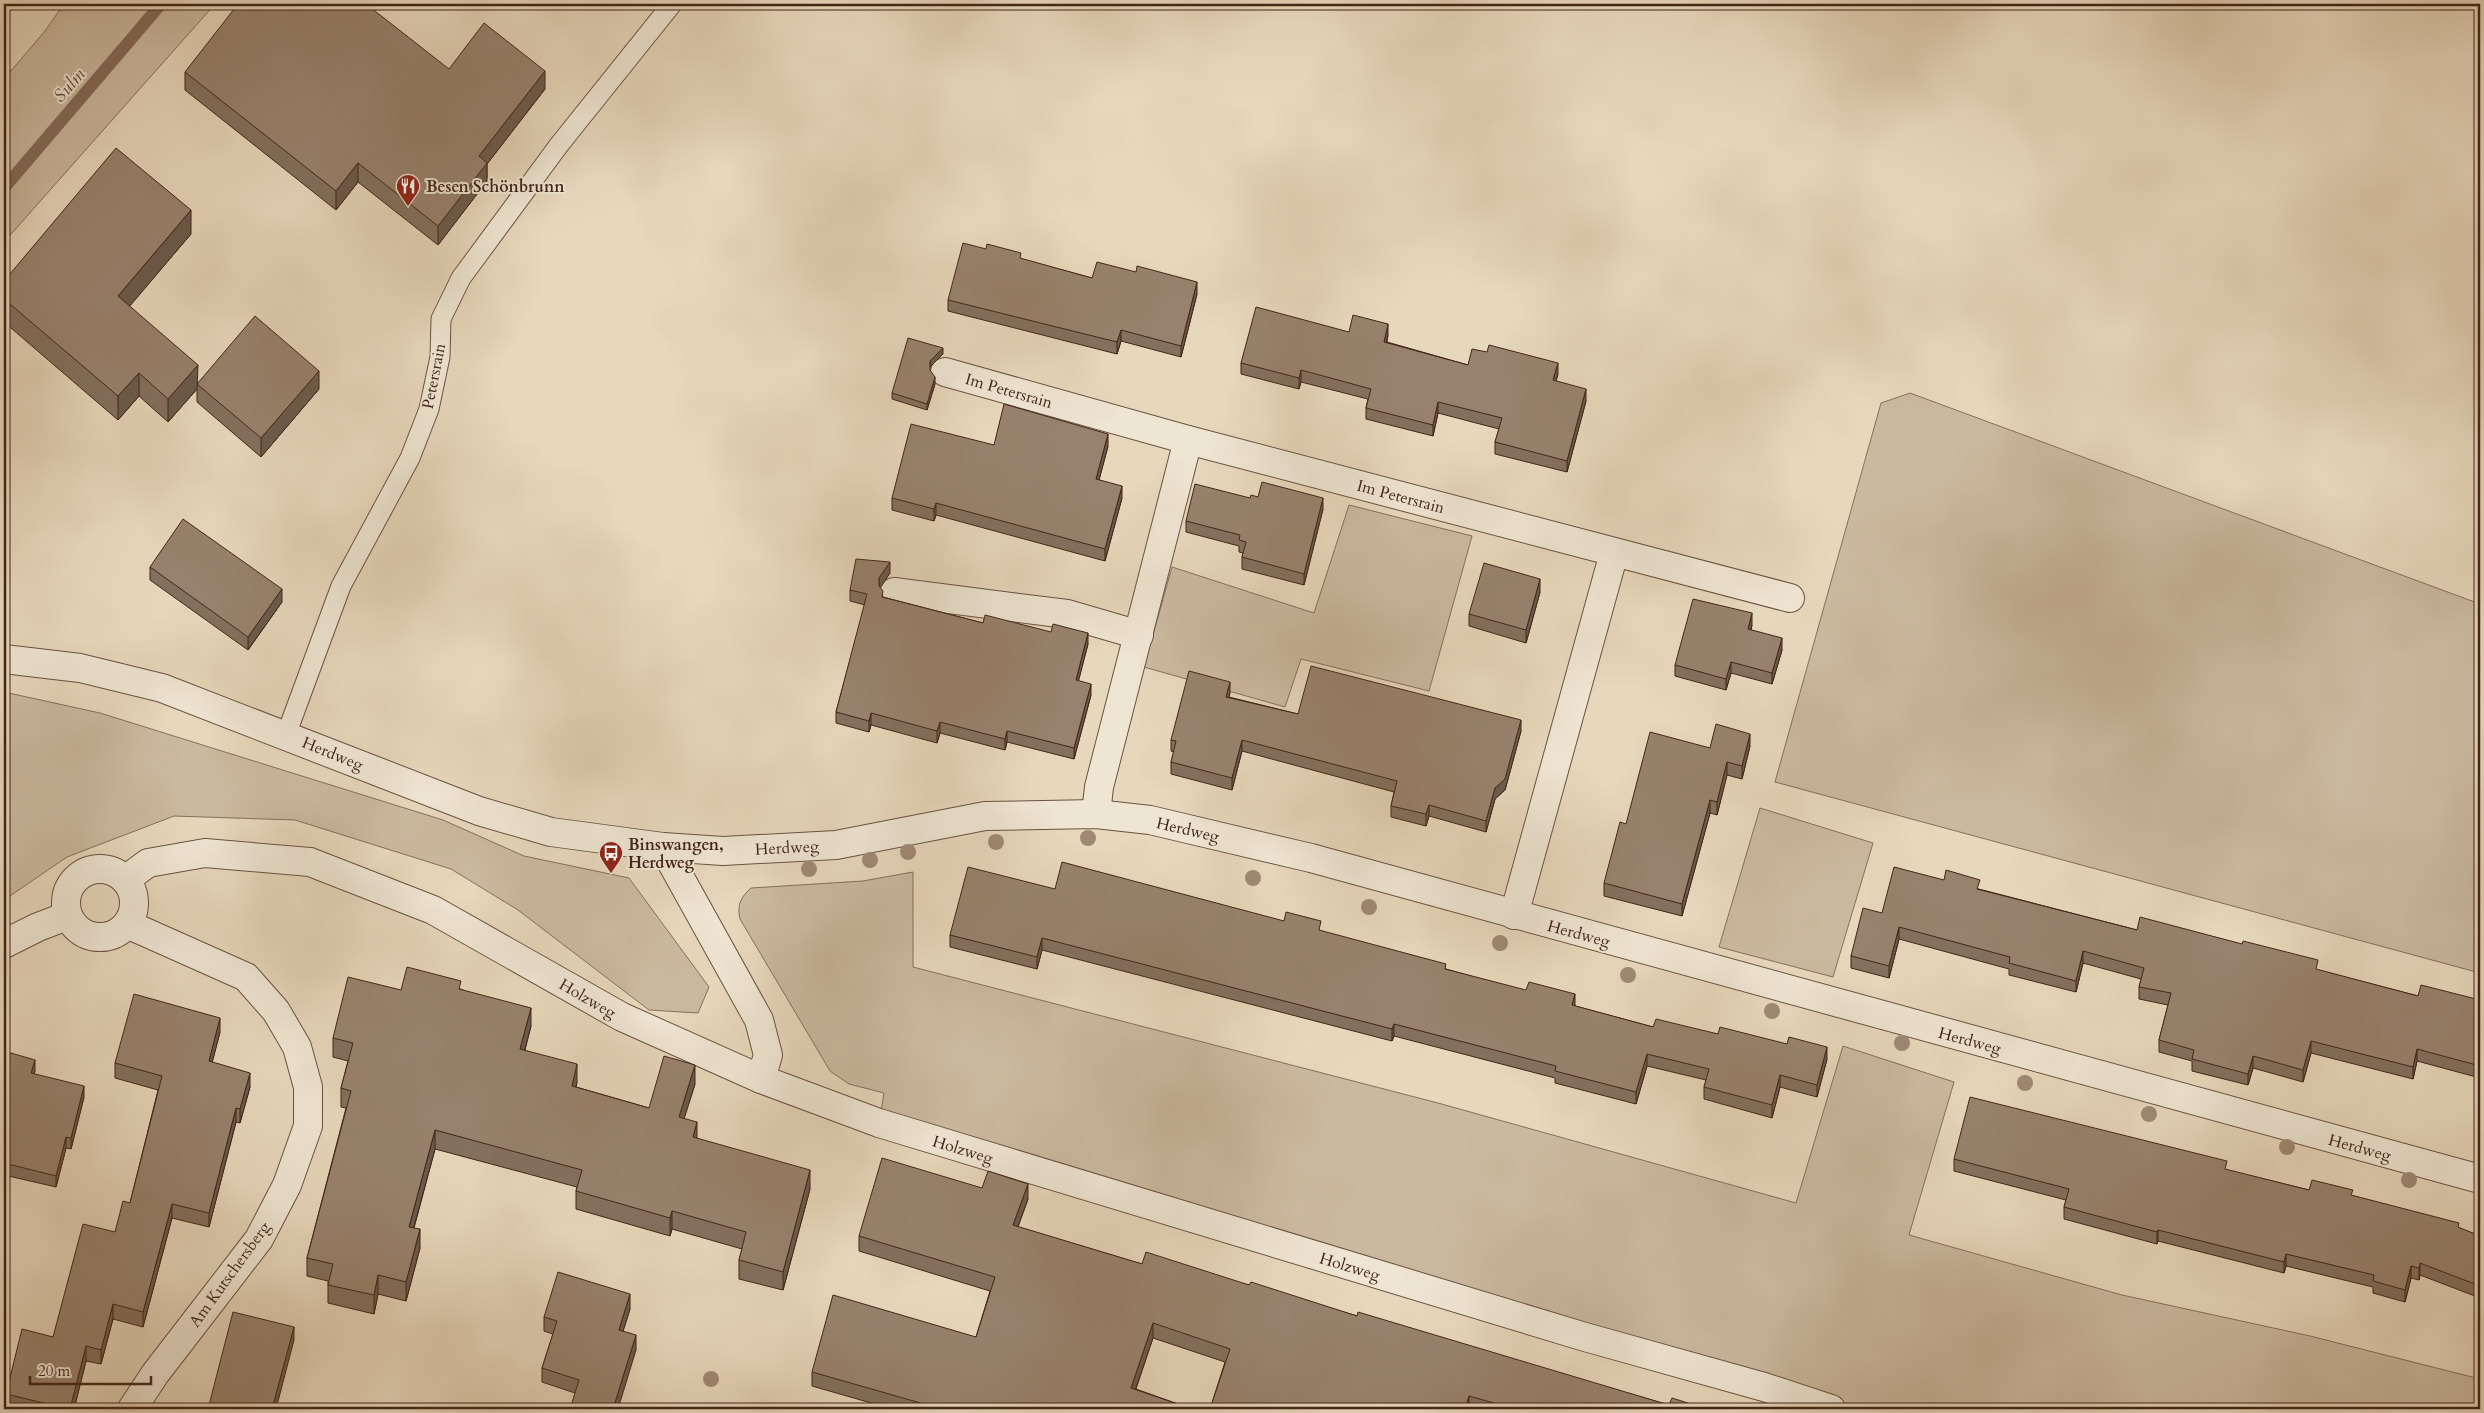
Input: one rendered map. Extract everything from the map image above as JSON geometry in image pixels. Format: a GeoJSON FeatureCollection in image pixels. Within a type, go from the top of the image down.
{"type":"FeatureCollection","features":[{"type":"Feature","properties":{"kind":"street","name":"Im Petersrain"},"geometry":{"type":"LineString","coordinates":[[945,372],[1188,440],[1790,598]]}},
{"type":"Feature","properties":{"kind":"street"},"geometry":{"type":"LineString","coordinates":[[1096,814],[1099,787],[1188,440]]}},
{"type":"Feature","properties":{"kind":"street"},"geometry":{"type":"LineString","coordinates":[[1514,916],[1614,553]]}},
{"type":"Feature","properties":{"kind":"street"},"geometry":{"type":"LineString","coordinates":[[894,592],[1067,614],[1139,635]]}},
{"type":"Feature","properties":{"kind":"street","name":"Herdweg"},"geometry":{"type":"LineString","coordinates":[[4,659],[80,668],[162,688],[286,734],[479,811],[550,832],[663,847],[723,851],[836,845],[985,816],[1096,814],[1150,820],[1273,849],[2480,1179]]}},
{"type":"Feature","properties":{"kind":"street"},"geometry":{"type":"LineString","coordinates":[[663,847],[759,1020],[768,1055],[761,1079]]}},
{"type":"Feature","properties":{"kind":"street","name":"Holzweg"},"geometry":{"type":"LineString","coordinates":[[125,880],[148,863],[205,853],[310,862],[434,910],[622,1017],[761,1079],[909,1133],[1585,1336],[1773,1390],[1831,1409]]}},
{"type":"Feature","properties":{"kind":"street"},"geometry":{"type":"LineString","coordinates":[[96,869],[108,870],[125,880],[133,895],[134,909],[128,924],[117,933],[106,937],[91,937],[77,929],[67,916],[65,902],[69,886],[81,874],[96,869]]}},
{"type":"Feature","properties":{"kind":"street"},"geometry":{"type":"LineString","coordinates":[[4,944],[38,926],[67,916]]}},
{"type":"Feature","properties":{"kind":"street","name":"Am Kutschersberg"},"geometry":{"type":"LineString","coordinates":[[128,924],[246,977],[276,1011],[297,1047],[308,1087],[308,1126],[287,1185],[259,1239],[155,1374],[132,1409]]}},
{"type":"Feature","properties":{"kind":"lane","name":"Petersrain"},"geometry":{"type":"LineString","coordinates":[[286,734],[341,586],[413,449],[428,409],[440,357],[441,319],[461,278],[559,145],[672,4]]}},
{"type":"Feature","properties":{"kind":"shaded area"},"geometry":{"type":"Polygon","coordinates":[[[64,4],[215,4],[4,242],[4,79],[45,31],[64,4]]]}},
{"type":"Feature","properties":{"kind":"shaded area"},"geometry":{"type":"Polygon","coordinates":[[[1910,393],[2480,604],[2480,973],[1775,782],[1881,403],[1910,393]]]}},
{"type":"Feature","properties":{"kind":"shaded area"},"geometry":{"type":"Polygon","coordinates":[[[1349,505],[1472,536],[1429,691],[1301,659],[1285,707],[1144,667],[1172,567],[1314,613],[1349,505]]]}},
{"type":"Feature","properties":{"kind":"shaded area"},"geometry":{"type":"Polygon","coordinates":[[[4,692],[100,713],[443,820],[524,856],[629,878],[709,987],[698,1013],[649,1010],[518,910],[451,869],[295,820],[174,816],[67,857],[4,900],[4,692]]]}},
{"type":"Feature","properties":{"kind":"shaded area"},"geometry":{"type":"Polygon","coordinates":[[[1760,808],[1873,843],[1833,977],[1719,947],[1760,808]]]}},
{"type":"Feature","properties":{"kind":"shaded area"},"geometry":{"type":"Polygon","coordinates":[[[913,872],[913,967],[1438,1103],[1796,1203],[1843,1046],[1954,1082],[1909,1235],[2122,1295],[2310,1336],[2480,1379],[2480,1409],[1831,1409],[879,1123],[884,1093],[849,1084],[830,1071],[740,919],[739,906],[744,895],[751,888],[863,881],[913,872]]]}},
{"type":"Feature","properties":{"kind":"building"},"geometry":{"type":"Polygon","coordinates":[[[238,4],[366,4],[449,69],[484,23],[545,71],[479,156],[487,163],[438,226],[358,163],[336,191],[185,72],[238,4]]]}},
{"type":"Feature","properties":{"kind":"building"},"geometry":{"type":"Polygon","coordinates":[[[116,148],[191,210],[118,296],[198,365],[168,399],[139,373],[118,396],[4,299],[4,281],[116,148]]]}},
{"type":"Feature","properties":{"kind":"building"},"geometry":{"type":"Polygon","coordinates":[[[963,243],[986,249],[987,244],[1021,253],[1020,258],[1092,278],[1097,262],[1136,272],[1137,266],[1197,282],[1181,346],[1121,330],[1117,342],[948,300],[963,243]]]}},
{"type":"Feature","properties":{"kind":"building"},"geometry":{"type":"Polygon","coordinates":[[[1256,307],[1349,332],[1353,315],[1388,324],[1384,342],[1468,365],[1472,349],[1487,352],[1489,345],[1558,363],[1553,380],[1586,389],[1567,461],[1495,442],[1502,418],[1438,402],[1433,425],[1366,408],[1371,389],[1301,370],[1299,378],[1241,363],[1256,307]]]}},
{"type":"Feature","properties":{"kind":"building"},"geometry":{"type":"Polygon","coordinates":[[[255,316],[319,371],[261,438],[197,384],[255,316]]]}},
{"type":"Feature","properties":{"kind":"building"},"geometry":{"type":"Polygon","coordinates":[[[908,338],[943,348],[930,361],[930,370],[935,377],[927,404],[892,393],[908,338]]]}},
{"type":"Feature","properties":{"kind":"building"},"geometry":{"type":"Polygon","coordinates":[[[1004,404],[1108,434],[1096,479],[1122,486],[1105,549],[936,503],[934,509],[892,498],[911,424],[994,445],[1004,404]]]}},
{"type":"Feature","properties":{"kind":"building"},"geometry":{"type":"Polygon","coordinates":[[[1262,482],[1323,498],[1304,574],[1242,557],[1246,542],[1239,540],[1240,535],[1186,521],[1195,484],[1250,498],[1251,495],[1258,497],[1262,482]]]}},
{"type":"Feature","properties":{"kind":"building"},"geometry":{"type":"Polygon","coordinates":[[[183,519],[282,589],[248,637],[150,567],[183,519]]]}},
{"type":"Feature","properties":{"kind":"building"},"geometry":{"type":"Polygon","coordinates":[[[856,559],[890,562],[879,578],[879,586],[883,591],[882,597],[983,623],[985,615],[1051,632],[1053,624],[1088,633],[1076,680],[1091,684],[1074,748],[1007,731],[1005,739],[940,722],[937,731],[871,713],[869,721],[836,712],[867,594],[850,590],[856,559]]]}},
{"type":"Feature","properties":{"kind":"building"},"geometry":{"type":"Polygon","coordinates":[[[1484,563],[1540,579],[1526,630],[1469,614],[1484,563]]]}},
{"type":"Feature","properties":{"kind":"building"},"geometry":{"type":"Polygon","coordinates":[[[1693,599],[1752,613],[1748,629],[1782,638],[1772,673],[1731,662],[1726,679],[1675,665],[1693,599]]]}},
{"type":"Feature","properties":{"kind":"building"},"geometry":{"type":"Polygon","coordinates":[[[1311,666],[1521,720],[1505,779],[1495,788],[1486,821],[1429,805],[1426,814],[1391,806],[1397,781],[1242,740],[1232,778],[1171,762],[1176,741],[1171,740],[1189,671],[1230,682],[1226,697],[1298,714],[1311,666]]]}},
{"type":"Feature","properties":{"kind":"building"},"geometry":{"type":"Polygon","coordinates":[[[1716,724],[1750,734],[1742,766],[1727,762],[1717,802],[1710,800],[1682,904],[1604,883],[1620,822],[1626,824],[1650,732],[1710,748],[1716,724]]]}},
{"type":"Feature","properties":{"kind":"building"},"geometry":{"type":"Polygon","coordinates":[[[1062,862],[1284,921],[1286,912],[1321,921],[1319,930],[1446,964],[1445,969],[1526,990],[1529,982],[1575,994],[1572,1005],[1653,1027],[1656,1019],[1718,1034],[1720,1027],[1787,1044],[1789,1037],[1827,1047],[1817,1085],[1780,1075],[1772,1105],[1704,1087],[1709,1069],[1647,1054],[1636,1092],[1555,1071],[1556,1066],[1394,1024],[1392,1029],[1042,938],[1037,957],[950,935],[968,867],[1055,889],[1062,862]]]}},
{"type":"Feature","properties":{"kind":"building"},"geometry":{"type":"Polygon","coordinates":[[[1894,867],[1944,880],[1946,870],[1980,880],[1977,889],[2137,930],[2140,917],[2242,944],[2243,941],[2318,960],[2316,969],[2418,996],[2421,985],[2480,1000],[2480,1066],[2417,1049],[2413,1067],[2311,1041],[2303,1070],[2253,1056],[2248,1074],[2192,1059],[2194,1050],[2159,1040],[2171,993],[2139,987],[2144,968],[2083,951],[2076,981],[2009,963],[2010,957],[1899,927],[1889,966],[1851,956],[1863,908],[1882,913],[1894,867]]]}},
{"type":"Feature","properties":{"kind":"building"},"geometry":{"type":"Polygon","coordinates":[[[407,967],[461,981],[459,989],[531,1008],[520,1049],[577,1064],[572,1086],[649,1108],[664,1056],[695,1065],[679,1117],[697,1122],[693,1137],[810,1170],[783,1272],[739,1260],[746,1232],[672,1211],[670,1218],[576,1191],[582,1170],[435,1130],[409,1227],[420,1229],[406,1282],[378,1275],[374,1295],[328,1285],[333,1264],[307,1258],[351,1091],[341,1088],[353,1043],[333,1038],[348,977],[401,990],[407,967]]]}},
{"type":"Feature","properties":{"kind":"building"},"geometry":{"type":"Polygon","coordinates":[[[134,994],[220,1018],[209,1061],[250,1073],[240,1109],[236,1108],[209,1213],[172,1204],[143,1312],[113,1304],[101,1350],[86,1346],[70,1409],[68,1409],[6,1394],[22,1329],[53,1337],[83,1224],[115,1232],[123,1201],[130,1203],[162,1076],[115,1063],[134,994]]]}},
{"type":"Feature","properties":{"kind":"building"},"geometry":{"type":"Polygon","coordinates":[[[4,1051],[35,1060],[31,1073],[84,1086],[71,1138],[66,1137],[56,1176],[4,1163],[4,1051]]]}},
{"type":"Feature","properties":{"kind":"building"},"geometry":{"type":"Polygon","coordinates":[[[1970,1097],[2227,1161],[2225,1169],[2309,1190],[2312,1180],[2353,1190],[2351,1195],[2459,1223],[2458,1227],[2480,1236],[2480,1286],[2420,1263],[2419,1268],[2411,1266],[2405,1290],[2373,1281],[2374,1275],[2286,1254],[2284,1262],[2158,1230],[2157,1232],[2064,1207],[2069,1189],[1954,1159],[1970,1097]]]}},
{"type":"Feature","properties":{"kind":"building"},"geometry":{"type":"Polygon","coordinates":[[[882,1158],[982,1188],[988,1171],[1028,1184],[1013,1225],[1142,1264],[1146,1252],[1249,1285],[1251,1282],[1357,1316],[1358,1312],[1669,1405],[1672,1398],[1707,1409],[1515,1409],[1469,1396],[1465,1409],[1210,1409],[1230,1349],[1153,1323],[1131,1388],[1192,1409],[929,1409],[931,1406],[812,1372],[833,1295],[976,1337],[995,1277],[859,1236],[882,1158]]]}},
{"type":"Feature","properties":{"kind":"building"},"geometry":{"type":"Polygon","coordinates":[[[558,1272],[630,1294],[619,1330],[636,1335],[613,1409],[570,1409],[579,1380],[542,1368],[557,1321],[544,1317],[558,1272]]]}},
{"type":"Feature","properties":{"kind":"building"},"geometry":{"type":"Polygon","coordinates":[[[233,1312],[294,1327],[272,1409],[208,1409],[233,1312]]]}},
{"type":"Feature","properties":{"kind":"waterway","name":"Sulm"},"geometry":{"type":"LineString","coordinates":[[4,188],[161,4]]}},
{"type":"Feature","properties":{"kind":"place","name":"Besen Schönbrunn"},"geometry":{"type":"Point","coordinates":[408,207]}},
{"type":"Feature","properties":{"kind":"place","name":"Binswangen, Herdweg"},"geometry":{"type":"Point","coordinates":[611,874]}}]}
